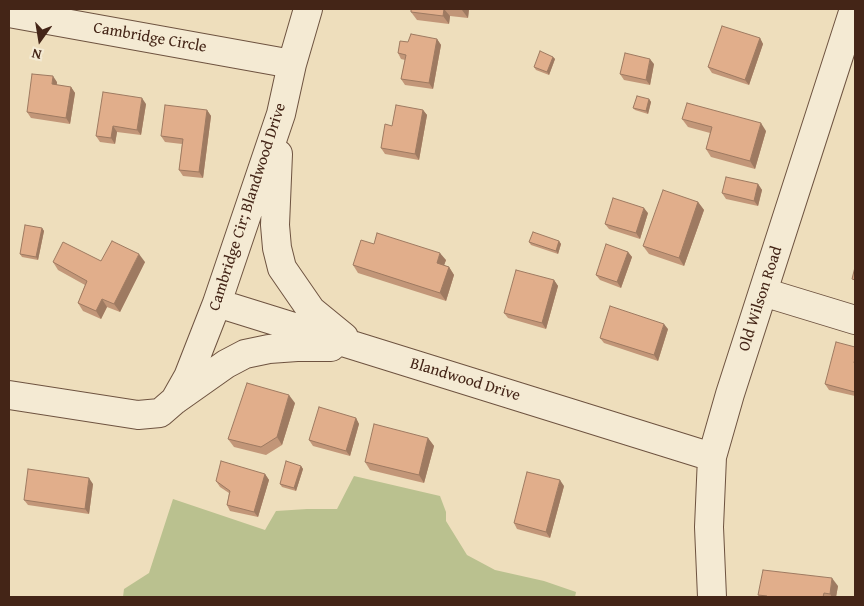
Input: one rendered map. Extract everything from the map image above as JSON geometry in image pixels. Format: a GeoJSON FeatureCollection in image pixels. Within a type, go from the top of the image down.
{"type":"FeatureCollection","features":[{"type":"Feature","properties":{"kind":"street","name":"Cambridge Cir; Blandwood Drive"},"geometry":{"type":"LineString","coordinates":[[175,400],[188,376],[218,303],[281,114],[292,64],[308,9]]}},
{"type":"Feature","properties":{"kind":"street","name":"Old Wilson Road"},"geometry":{"type":"LineString","coordinates":[[712,597],[709,528],[712,457],[730,394],[854,9]]}},
{"type":"Feature","properties":{"kind":"street","name":"Cambridge Circle"},"geometry":{"type":"LineString","coordinates":[[9,13],[292,64]]}},
{"type":"Feature","properties":{"kind":"street"},"geometry":{"type":"LineString","coordinates":[[281,114],[274,225],[282,268],[311,310],[357,347]]}},
{"type":"Feature","properties":{"kind":"street"},"geometry":{"type":"LineString","coordinates":[[763,292],[855,320]]}},
{"type":"Feature","properties":{"kind":"street","name":"Blandwood Drive"},"geometry":{"type":"LineString","coordinates":[[218,303],[712,457]]}},
{"type":"Feature","properties":{"kind":"street"},"geometry":{"type":"LineString","coordinates":[[9,395],[138,415],[160,413],[226,364],[245,354],[297,346],[357,347]]}},
{"type":"Feature","properties":{"kind":"green space"},"geometry":{"type":"Polygon","coordinates":[[[354,476],[440,496],[446,512],[446,521],[467,555],[495,570],[544,581],[576,592],[575,597],[123,597],[124,589],[149,573],[173,499],[265,530],[276,511],[337,509],[354,476]]]}},
{"type":"Feature","properties":{"kind":"building"},"geometry":{"type":"Polygon","coordinates":[[[411,9],[444,9],[443,16],[411,12],[411,9]]]}},
{"type":"Feature","properties":{"kind":"building"},"geometry":{"type":"Polygon","coordinates":[[[722,26],[760,38],[745,80],[708,67],[722,26]]]}},
{"type":"Feature","properties":{"kind":"building"},"geometry":{"type":"Polygon","coordinates":[[[411,34],[437,39],[429,83],[401,79],[406,55],[398,53],[400,41],[408,42],[411,34]]]}},
{"type":"Feature","properties":{"kind":"building"},"geometry":{"type":"Polygon","coordinates":[[[540,51],[553,57],[547,72],[534,67],[540,51]]]}},
{"type":"Feature","properties":{"kind":"building"},"geometry":{"type":"Polygon","coordinates":[[[625,53],[650,59],[646,80],[620,74],[625,53]]]}},
{"type":"Feature","properties":{"kind":"building"},"geometry":{"type":"Polygon","coordinates":[[[32,74],[53,76],[52,84],[71,87],[66,118],[27,112],[32,74]]]}},
{"type":"Feature","properties":{"kind":"building"},"geometry":{"type":"Polygon","coordinates":[[[103,92],[142,98],[137,130],[113,126],[111,138],[96,136],[103,92]]]}},
{"type":"Feature","properties":{"kind":"building"},"geometry":{"type":"Polygon","coordinates":[[[637,96],[649,99],[646,111],[633,108],[637,96]]]}},
{"type":"Feature","properties":{"kind":"building"},"geometry":{"type":"Polygon","coordinates":[[[687,103],[761,123],[750,161],[706,149],[712,127],[682,119],[687,103]]]}},
{"type":"Feature","properties":{"kind":"building"},"geometry":{"type":"Polygon","coordinates":[[[165,105],[207,110],[199,172],[179,170],[183,139],[161,136],[165,105]]]}},
{"type":"Feature","properties":{"kind":"building"},"geometry":{"type":"Polygon","coordinates":[[[396,105],[423,110],[415,154],[381,148],[385,124],[392,126],[396,105]]]}},
{"type":"Feature","properties":{"kind":"building"},"geometry":{"type":"Polygon","coordinates":[[[726,177],[758,184],[754,201],[722,193],[726,177]]]}},
{"type":"Feature","properties":{"kind":"building"},"geometry":{"type":"Polygon","coordinates":[[[663,190],[698,202],[679,258],[643,246],[663,190]]]}},
{"type":"Feature","properties":{"kind":"building"},"geometry":{"type":"Polygon","coordinates":[[[613,198],[644,208],[636,233],[605,224],[613,198]]]}},
{"type":"Feature","properties":{"kind":"building"},"geometry":{"type":"Polygon","coordinates":[[[25,225],[42,228],[36,257],[20,254],[25,225]]]}},
{"type":"Feature","properties":{"kind":"building"},"geometry":{"type":"Polygon","coordinates":[[[533,232],[559,241],[556,251],[529,242],[533,232]]]}},
{"type":"Feature","properties":{"kind":"building"},"geometry":{"type":"Polygon","coordinates":[[[377,233],[440,253],[437,263],[449,267],[440,293],[353,265],[361,240],[374,244],[377,233]]]}},
{"type":"Feature","properties":{"kind":"building"},"geometry":{"type":"Polygon","coordinates":[[[112,241],[139,254],[114,304],[102,299],[96,311],[78,303],[87,281],[53,262],[63,242],[101,261],[112,241]]]}},
{"type":"Feature","properties":{"kind":"building"},"geometry":{"type":"Polygon","coordinates":[[[606,244],[628,252],[617,282],[596,275],[606,244]]]}},
{"type":"Feature","properties":{"kind":"building"},"geometry":{"type":"Polygon","coordinates":[[[855,267],[855,280],[852,279],[855,267]]]}},
{"type":"Feature","properties":{"kind":"building"},"geometry":{"type":"Polygon","coordinates":[[[516,270],[554,280],[542,323],[504,313],[516,270]]]}},
{"type":"Feature","properties":{"kind":"building"},"geometry":{"type":"Polygon","coordinates":[[[610,306],[664,324],[654,355],[600,338],[610,306]]]}},
{"type":"Feature","properties":{"kind":"building"},"geometry":{"type":"Polygon","coordinates":[[[836,342],[855,347],[855,392],[825,384],[836,342]]]}},
{"type":"Feature","properties":{"kind":"building"},"geometry":{"type":"Polygon","coordinates":[[[247,383],[289,395],[277,437],[261,447],[228,439],[247,383]]]}},
{"type":"Feature","properties":{"kind":"building"},"geometry":{"type":"Polygon","coordinates":[[[319,407],[356,418],[346,451],[309,440],[319,407]]]}},
{"type":"Feature","properties":{"kind":"building"},"geometry":{"type":"Polygon","coordinates":[[[374,424],[428,438],[419,475],[365,462],[374,424]]]}},
{"type":"Feature","properties":{"kind":"building"},"geometry":{"type":"Polygon","coordinates":[[[221,461],[265,474],[254,512],[227,505],[230,491],[216,481],[221,461]]]}},
{"type":"Feature","properties":{"kind":"building"},"geometry":{"type":"Polygon","coordinates":[[[286,461],[301,466],[294,488],[280,484],[286,461]]]}},
{"type":"Feature","properties":{"kind":"building"},"geometry":{"type":"Polygon","coordinates":[[[28,469],[89,478],[85,509],[24,500],[28,469]]]}},
{"type":"Feature","properties":{"kind":"building"},"geometry":{"type":"Polygon","coordinates":[[[527,472],[560,480],[546,532],[514,523],[527,472]]]}},
{"type":"Feature","properties":{"kind":"building"},"geometry":{"type":"Polygon","coordinates":[[[763,570],[832,578],[830,594],[824,593],[823,597],[767,597],[758,595],[763,570]]]}}]}
